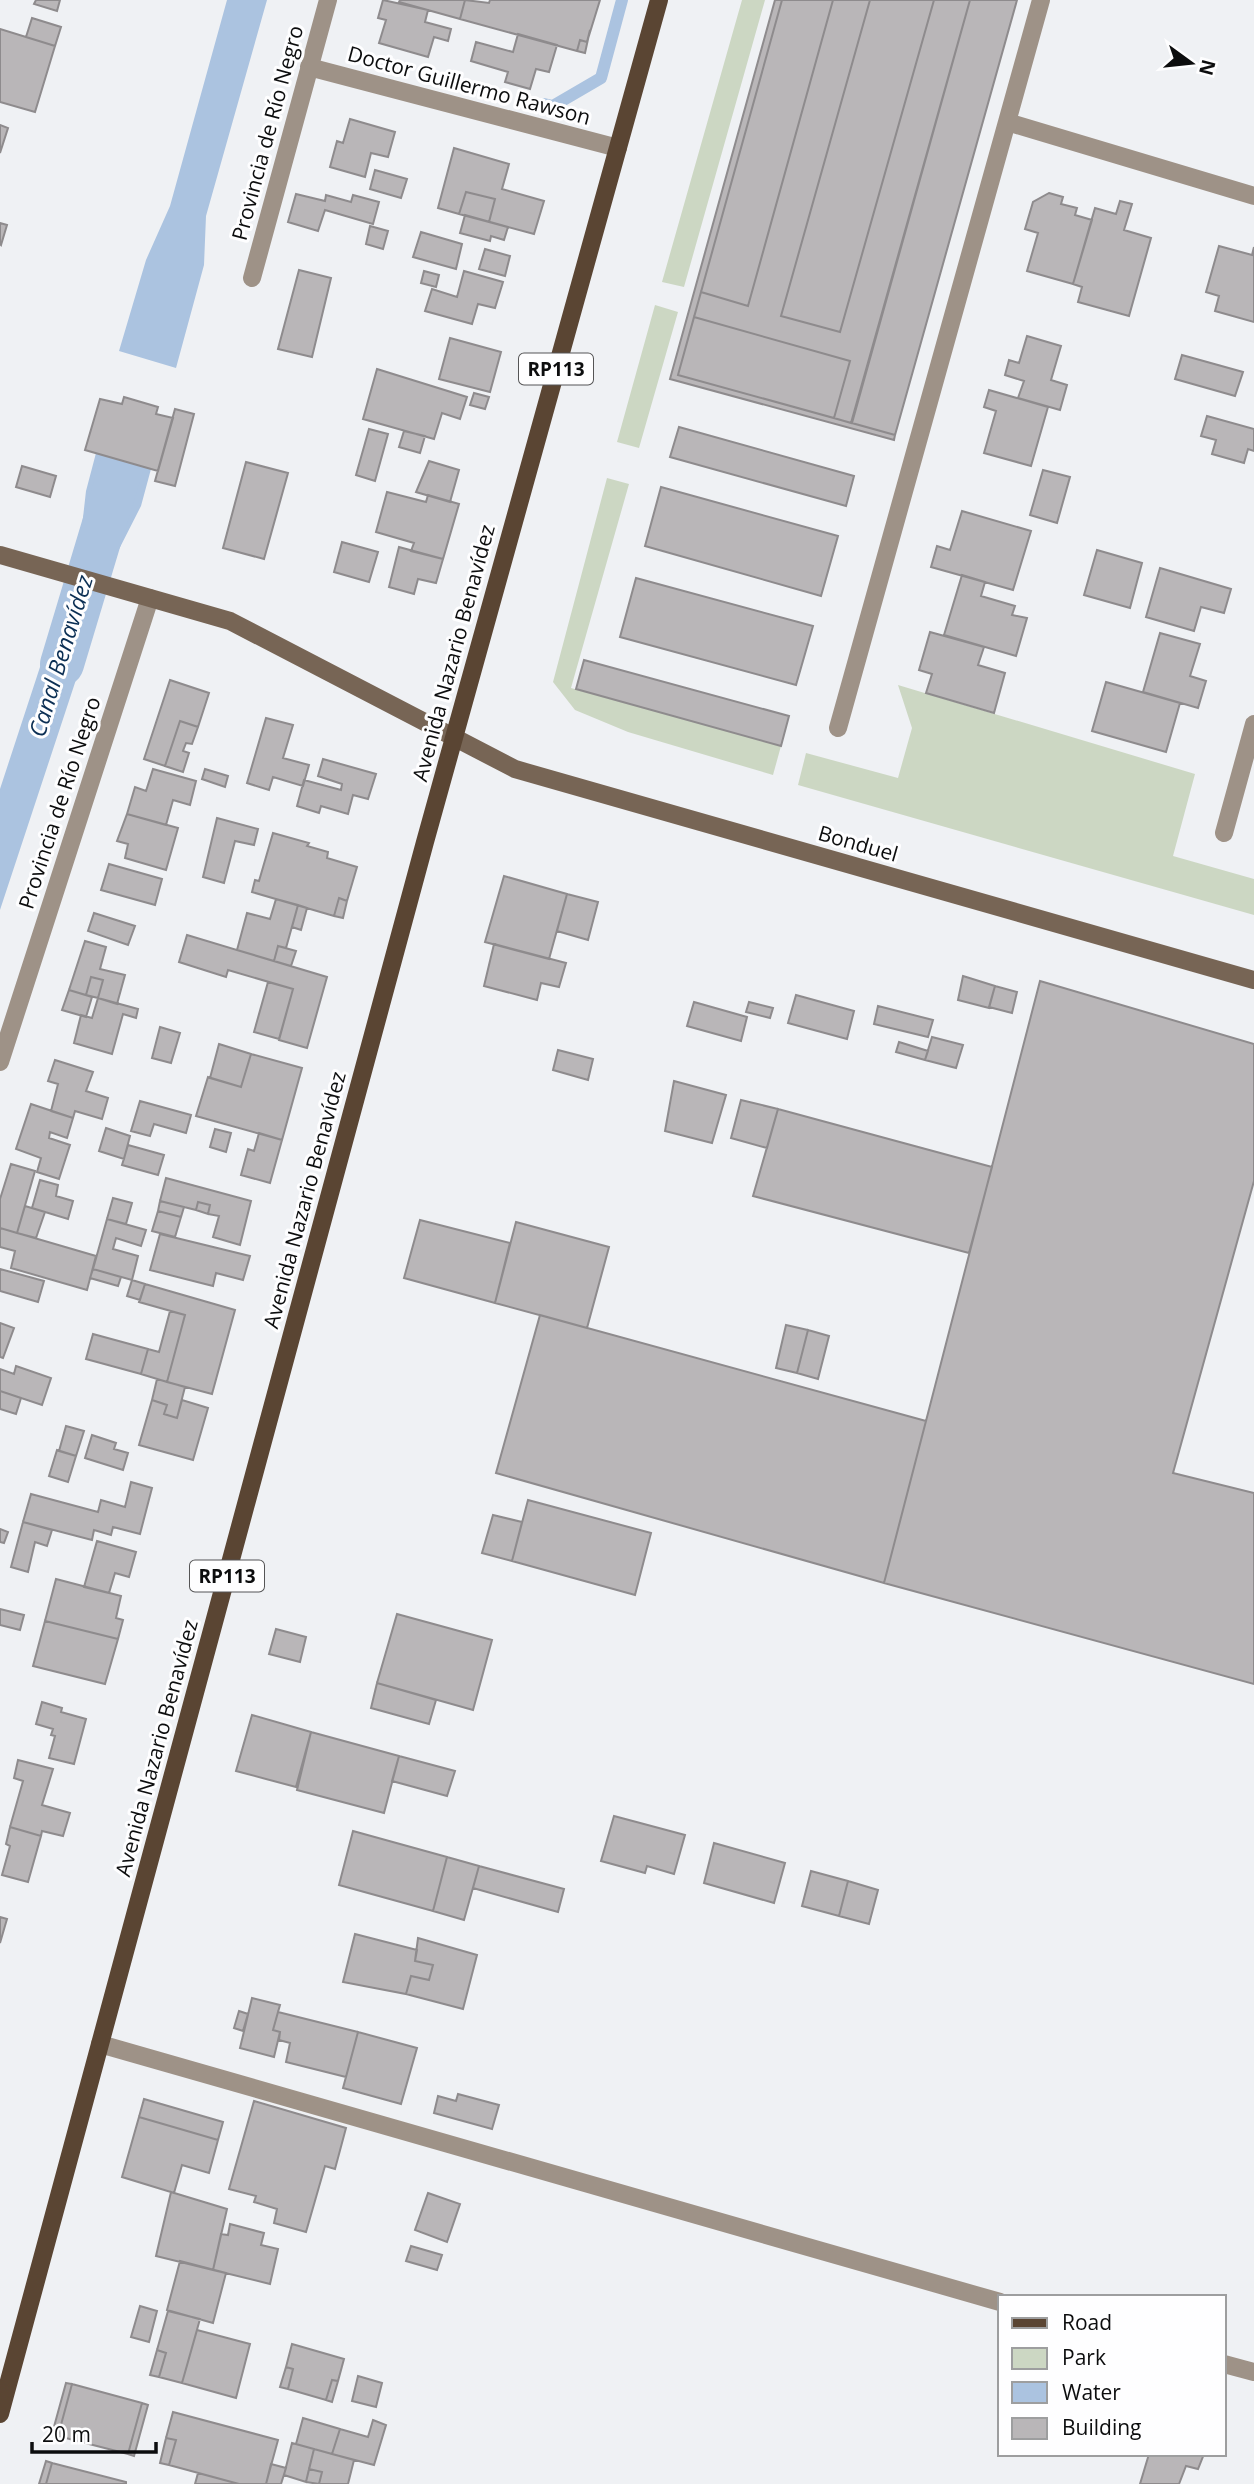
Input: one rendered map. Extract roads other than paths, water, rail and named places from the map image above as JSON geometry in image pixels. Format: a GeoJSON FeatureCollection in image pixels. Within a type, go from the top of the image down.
{"type":"FeatureCollection","features":[{"type":"Feature","properties":{"kind":"main road","name":"Avenida Nazario Benavídez"},"geometry":{"type":"LineString","coordinates":[[0,2414],[454,738],[659,0]]}},
{"type":"Feature","properties":{"kind":"main road","name":"Bonduel"},"geometry":{"type":"LineString","coordinates":[[0,555],[230,621],[515,769],[1254,980]]}},
{"type":"Feature","properties":{"kind":"street","name":"Provincia de Río Negro"},"geometry":{"type":"LineString","coordinates":[[251,278],[328,0]]}},
{"type":"Feature","properties":{"kind":"street"},"geometry":{"type":"LineString","coordinates":[[838,728],[1041,0]]}},
{"type":"Feature","properties":{"kind":"street","name":"Doctor Guillermo Rawson"},"geometry":{"type":"LineString","coordinates":[[309,67],[618,148]]}},
{"type":"Feature","properties":{"kind":"street"},"geometry":{"type":"LineString","coordinates":[[1007,122],[1254,196]]}},
{"type":"Feature","properties":{"kind":"street","name":"Provincia de Río Negro"},"geometry":{"type":"LineString","coordinates":[[0,1062],[150,598]]}},
{"type":"Feature","properties":{"kind":"street"},"geometry":{"type":"LineString","coordinates":[[1224,833],[1254,724]]}},
{"type":"Feature","properties":{"kind":"street"},"geometry":{"type":"LineString","coordinates":[[100,2044],[998,2300]]}},
{"type":"Feature","properties":{"kind":"street"},"geometry":{"type":"LineString","coordinates":[[1226,2365],[1254,2372]]}},
{"type":"Feature","properties":{"kind":"water"},"geometry":{"type":"Polygon","coordinates":[[[227,0],[267,0],[206,216],[204,265],[176,368],[119,351],[146,260],[170,206],[227,0]]]}},
{"type":"Feature","properties":{"kind":"water"},"geometry":{"type":"Polygon","coordinates":[[[96,453],[151,469],[141,506],[112,563],[79,553],[86,491],[96,453]]]}},
{"type":"Feature","properties":{"kind":"water"},"geometry":{"type":"Polygon","coordinates":[[[61,603],[98,613],[0,910],[0,789],[61,603]]]}},
{"type":"Feature","properties":{"kind":"waterway"},"geometry":{"type":"LineString","coordinates":[[544,104],[553,106],[601,78],[622,0]]}},
{"type":"Feature","properties":{"kind":"waterway","name":"Canal Benavídez"},"geometry":{"type":"LineString","coordinates":[[62,664],[123,461]]}}]}
